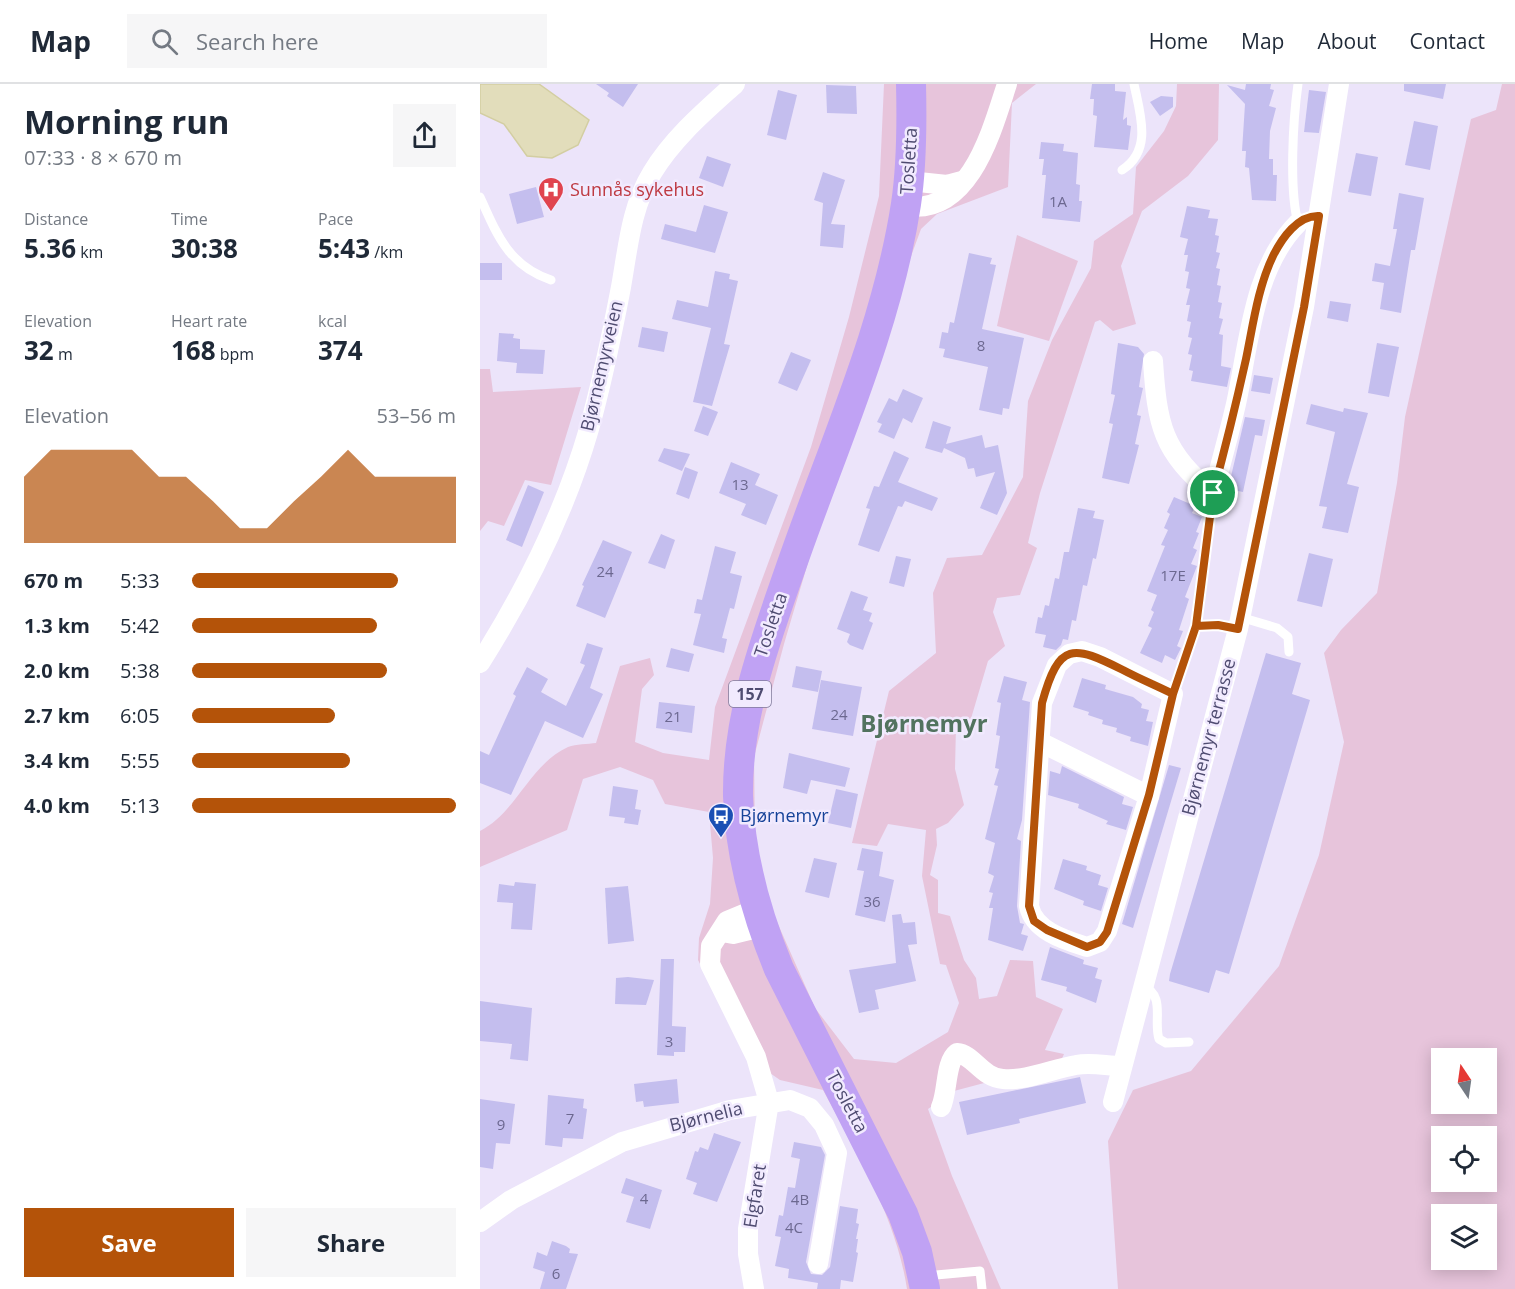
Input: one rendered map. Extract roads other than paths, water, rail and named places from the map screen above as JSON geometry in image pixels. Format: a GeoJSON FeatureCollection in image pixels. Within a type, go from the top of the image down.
{"type":"FeatureCollection","features":[{"type":"Feature","properties":{"kind":"main road","name":"Tosletta"},"geometry":{"type":"LineString","coordinates":[[911,84],[907,194],[881,309],[766,636],[746,711],[739,765],[740,830],[759,918],[784,980],[896,1197],[911,1234],[924,1283]]}},
{"type":"Feature","properties":{"kind":"street","name":"Bjørnemyrveien"},"geometry":{"type":"LineString","coordinates":[[480,663],[515,609],[536,567],[588,431],[603,374],[630,232],[639,199],[661,158],[689,126],[735,84]]}},
{"type":"Feature","properties":{"kind":"street"},"geometry":{"type":"LineString","coordinates":[[907,194],[926,206],[950,197],[981,156],[1007,84]]}},
{"type":"Feature","properties":{"kind":"street","name":"Bjørnemyr terrasse"},"geometry":{"type":"LineString","coordinates":[[1113,1102],[1220,704],[1239,623],[1304,307],[1339,84]]}},
{"type":"Feature","properties":{"kind":"street"},"geometry":{"type":"LineString","coordinates":[[1153,361],[1156,406],[1162,432],[1191,474],[1213,493],[1226,451],[1256,310],[1266,275],[1276,252],[1298,223]]}},
{"type":"Feature","properties":{"kind":"street"},"geometry":{"type":"LineString","coordinates":[[1075,652],[1100,657],[1173,694],[1149,795],[1107,932],[1100,942],[1087,947],[1047,930],[1034,921],[1029,906],[1040,742],[1042,703],[1048,682],[1062,659],[1075,652]]}},
{"type":"Feature","properties":{"kind":"street"},"geometry":{"type":"LineString","coordinates":[[1040,742],[1149,795]]}},
{"type":"Feature","properties":{"kind":"street","name":"Bjørnelia"},"geometry":{"type":"LineString","coordinates":[[482,1216],[622,1142],[670,1126],[769,1102],[756,1057],[710,964],[713,939],[722,932],[733,934],[759,918]]}},
{"type":"Feature","properties":{"kind":"street"},"geometry":{"type":"LineString","coordinates":[[941,1107],[947,1093],[950,1060],[957,1053],[962,1053],[985,1073],[1001,1079],[1014,1079],[1077,1065],[1122,1066]]}},
{"type":"Feature","properties":{"kind":"street"},"geometry":{"type":"LineString","coordinates":[[769,1102],[790,1100],[810,1108],[824,1125],[837,1153],[818,1264]]}},
{"type":"Feature","properties":{"kind":"street","name":"Elgfaret"},"geometry":{"type":"LineString","coordinates":[[754,1289],[748,1254],[748,1229],[769,1102]]}},
{"type":"Feature","properties":{"kind":"lane"},"geometry":{"type":"LineString","coordinates":[[1122,170],[1135,159],[1142,143],[1142,126],[1134,84]]}},
{"type":"Feature","properties":{"kind":"lane"},"geometry":{"type":"LineString","coordinates":[[1298,84],[1293,151],[1295,211],[1298,223],[1308,217],[1319,216]]}},
{"type":"Feature","properties":{"kind":"lane"},"geometry":{"type":"LineString","coordinates":[[480,197],[498,238],[510,254],[532,274],[551,280]]}},
{"type":"Feature","properties":{"kind":"lane"},"geometry":{"type":"LineString","coordinates":[[1173,694],[1196,626],[1213,493]]}},
{"type":"Feature","properties":{"kind":"lane"},"geometry":{"type":"LineString","coordinates":[[1196,626],[1264,622],[1288,637],[1289,652]]}},
{"type":"Feature","properties":{"kind":"lane"},"geometry":{"type":"LineString","coordinates":[[1143,986],[1155,995],[1159,1010],[1159,1039],[1166,1043],[1189,1042]]}},
{"type":"Feature","properties":{"kind":"lane"},"geometry":{"type":"LineString","coordinates":[[924,1283],[980,1271],[982,1289]]}},
{"type":"Feature","properties":{"kind":"place","name":"Sunnås sykehus"},"geometry":{"type":"Point","coordinates":[551,213]}},
{"type":"Feature","properties":{"kind":"place","name":"Bjørnemyr"},"geometry":{"type":"Point","coordinates":[721,839]}},
{"type":"Feature","properties":{"kind":"district","name":"Bjørnemyr"},"geometry":{"type":"Point","coordinates":[924,724]}}]}
